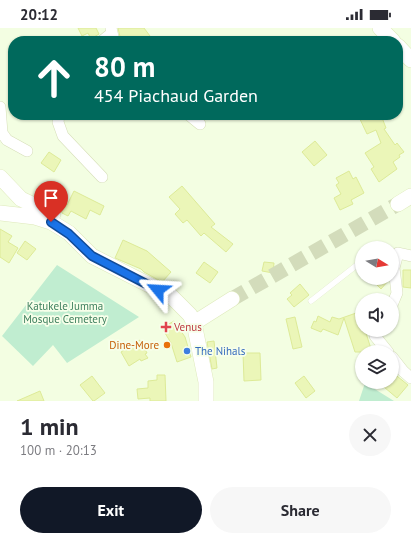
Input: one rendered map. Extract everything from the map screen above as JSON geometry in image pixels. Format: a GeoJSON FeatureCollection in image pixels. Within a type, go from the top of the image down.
{"type":"FeatureCollection","features":[{"type":"Feature","properties":{"kind":"street"},"geometry":{"type":"LineString","coordinates":[[380,28],[388,36]]}},
{"type":"Feature","properties":{"kind":"street"},"geometry":{"type":"LineString","coordinates":[[403,51],[411,60]]}},
{"type":"Feature","properties":{"kind":"street"},"geometry":{"type":"LineString","coordinates":[[0,107],[2,133],[7,140],[27,151]]}},
{"type":"Feature","properties":{"kind":"street"},"geometry":{"type":"LineString","coordinates":[[58,120],[63,136],[102,177]]}},
{"type":"Feature","properties":{"kind":"street"},"geometry":{"type":"LineString","coordinates":[[195,120],[200,124]]}},
{"type":"Feature","properties":{"kind":"street"},"geometry":{"type":"LineString","coordinates":[[0,177],[20,199],[63,218],[78,230],[92,256]]}},
{"type":"Feature","properties":{"kind":"street"},"geometry":{"type":"LineString","coordinates":[[398,204],[411,196]]}},
{"type":"Feature","properties":{"kind":"street"},"geometry":{"type":"LineString","coordinates":[[0,213],[35,217],[51,222],[69,234],[92,256],[171,296],[190,316],[194,323],[206,382],[206,401]]}},
{"type":"Feature","properties":{"kind":"street"},"geometry":{"type":"LineString","coordinates":[[399,254],[411,256]]}},
{"type":"Feature","properties":{"kind":"street"},"geometry":{"type":"LineString","coordinates":[[194,323],[232,299]]}},
{"type":"Feature","properties":{"kind":"street"},"geometry":{"type":"LineString","coordinates":[[376,337],[382,345]]}},
{"type":"Feature","properties":{"kind":"street"},"geometry":{"type":"LineString","coordinates":[[399,366],[411,378]]}},
{"type":"Feature","properties":{"kind":"lane"},"geometry":{"type":"LineString","coordinates":[[311,301],[355,266]]}},
{"type":"Feature","properties":{"kind":"green space","name":"Katukele Jumma Mosque Cemetery"},"geometry":{"type":"Polygon","coordinates":[[[57,265],[139,317],[67,363],[53,345],[33,366],[2,336],[57,265]]]}},
{"type":"Feature","properties":{"kind":"green space"},"geometry":{"type":"Polygon","coordinates":[[[363,389],[375,389],[394,401],[359,401],[363,389]]]}},
{"type":"Feature","properties":{"kind":"building"},"geometry":{"type":"Polygon","coordinates":[[[78,28],[96,28],[99,34],[96,36],[90,36],[88,33],[82,36],[78,28]]]}},
{"type":"Feature","properties":{"kind":"building"},"geometry":{"type":"Polygon","coordinates":[[[118,28],[144,28],[150,36],[120,36],[118,28]]]}},
{"type":"Feature","properties":{"kind":"building"},"geometry":{"type":"Polygon","coordinates":[[[360,120],[383,120],[386,128],[384,129],[395,145],[397,143],[404,152],[393,162],[397,169],[379,182],[371,169],[374,167],[365,153],[381,143],[376,130],[367,134],[360,120]]]}},
{"type":"Feature","properties":{"kind":"building"},"geometry":{"type":"Polygon","coordinates":[[[315,141],[327,155],[314,166],[302,152],[315,141]]]}},
{"type":"Feature","properties":{"kind":"building"},"geometry":{"type":"Polygon","coordinates":[[[49,152],[61,160],[54,172],[41,163],[49,152]]]}},
{"type":"Feature","properties":{"kind":"building"},"geometry":{"type":"Polygon","coordinates":[[[349,171],[353,179],[356,177],[364,193],[351,200],[353,204],[340,210],[334,198],[341,194],[336,185],[339,183],[336,178],[349,171]]]}},
{"type":"Feature","properties":{"kind":"building"},"geometry":{"type":"Polygon","coordinates":[[[182,186],[215,224],[211,227],[233,244],[226,252],[204,233],[201,236],[187,220],[183,223],[175,214],[180,209],[169,197],[182,186]]]}},
{"type":"Feature","properties":{"kind":"building"},"geometry":{"type":"Polygon","coordinates":[[[74,191],[104,206],[100,215],[90,210],[86,219],[71,211],[68,216],[62,213],[61,209],[57,206],[59,202],[67,205],[74,191]]]}},
{"type":"Feature","properties":{"kind":"building"},"geometry":{"type":"Polygon","coordinates":[[[0,229],[12,236],[8,242],[18,248],[9,263],[0,257],[0,229]]]}},
{"type":"Feature","properties":{"kind":"building"},"geometry":{"type":"Polygon","coordinates":[[[123,240],[147,251],[171,272],[162,282],[141,269],[115,258],[123,240]]]}},
{"type":"Feature","properties":{"kind":"building"},"geometry":{"type":"Polygon","coordinates":[[[25,241],[36,249],[27,260],[17,253],[25,241]]]}},
{"type":"Feature","properties":{"kind":"building"},"geometry":{"type":"Polygon","coordinates":[[[204,262],[218,272],[210,283],[196,273],[204,262]]]}},
{"type":"Feature","properties":{"kind":"building"},"geometry":{"type":"Polygon","coordinates":[[[264,262],[274,263],[273,273],[262,271],[264,262]]]}},
{"type":"Feature","properties":{"kind":"building"},"geometry":{"type":"Polygon","coordinates":[[[403,270],[411,270],[411,288],[403,287],[403,270]]]}},
{"type":"Feature","properties":{"kind":"building"},"geometry":{"type":"Polygon","coordinates":[[[300,284],[309,295],[294,307],[287,299],[292,295],[290,293],[300,284]]]}},
{"type":"Feature","properties":{"kind":"building"},"geometry":{"type":"Polygon","coordinates":[[[377,285],[384,285],[381,289],[377,285]]]}},
{"type":"Feature","properties":{"kind":"building"},"geometry":{"type":"Polygon","coordinates":[[[355,313],[355,337],[367,337],[370,345],[355,345],[355,352],[344,318],[338,335],[323,329],[321,332],[311,328],[314,321],[316,322],[318,316],[330,322],[332,317],[339,319],[355,313]]]}},
{"type":"Feature","properties":{"kind":"building"},"geometry":{"type":"Polygon","coordinates":[[[295,317],[302,347],[293,349],[286,319],[295,317]]]}},
{"type":"Feature","properties":{"kind":"building"},"geometry":{"type":"Polygon","coordinates":[[[174,321],[185,337],[191,357],[177,362],[171,343],[162,328],[174,321]]]}},
{"type":"Feature","properties":{"kind":"building"},"geometry":{"type":"Polygon","coordinates":[[[140,340],[148,358],[141,361],[140,359],[129,366],[121,352],[140,340]]]}},
{"type":"Feature","properties":{"kind":"building"},"geometry":{"type":"Polygon","coordinates":[[[214,341],[217,368],[212,369],[207,342],[214,341]]]}},
{"type":"Feature","properties":{"kind":"building"},"geometry":{"type":"Polygon","coordinates":[[[243,353],[260,353],[261,380],[244,381],[243,353]]]}},
{"type":"Feature","properties":{"kind":"building"},"geometry":{"type":"Polygon","coordinates":[[[157,375],[165,375],[166,401],[150,401],[150,398],[138,399],[137,389],[148,388],[148,381],[157,380],[157,375]]]}},
{"type":"Feature","properties":{"kind":"building"},"geometry":{"type":"Polygon","coordinates":[[[92,376],[105,393],[94,401],[80,385],[92,376]]]}},
{"type":"Feature","properties":{"kind":"building"},"geometry":{"type":"Polygon","coordinates":[[[304,376],[315,391],[306,398],[295,383],[304,376]]]}},
{"type":"Feature","properties":{"kind":"building"},"geometry":{"type":"Polygon","coordinates":[[[399,378],[408,385],[397,398],[386,389],[399,389],[399,378]]]}},
{"type":"Feature","properties":{"kind":"building"},"geometry":{"type":"Polygon","coordinates":[[[40,391],[44,401],[17,401],[40,391]]]}},
{"type":"Feature","properties":{"kind":"tunnel"},"geometry":{"type":"LineString","coordinates":[[232,299],[398,204]]}},
{"type":"Feature","properties":{"kind":"place","name":"Venus"},"geometry":{"type":"Point","coordinates":[166,327]}},
{"type":"Feature","properties":{"kind":"place","name":"Dine-More"},"geometry":{"type":"Point","coordinates":[167,345]}},
{"type":"Feature","properties":{"kind":"place","name":"The Nihals"},"geometry":{"type":"Point","coordinates":[187,351]}},
{"type":"Feature","properties":{"kind":"route"},"geometry":{"type":"LineString","coordinates":[[51,222],[69,234],[92,256],[158,290]]}}]}
